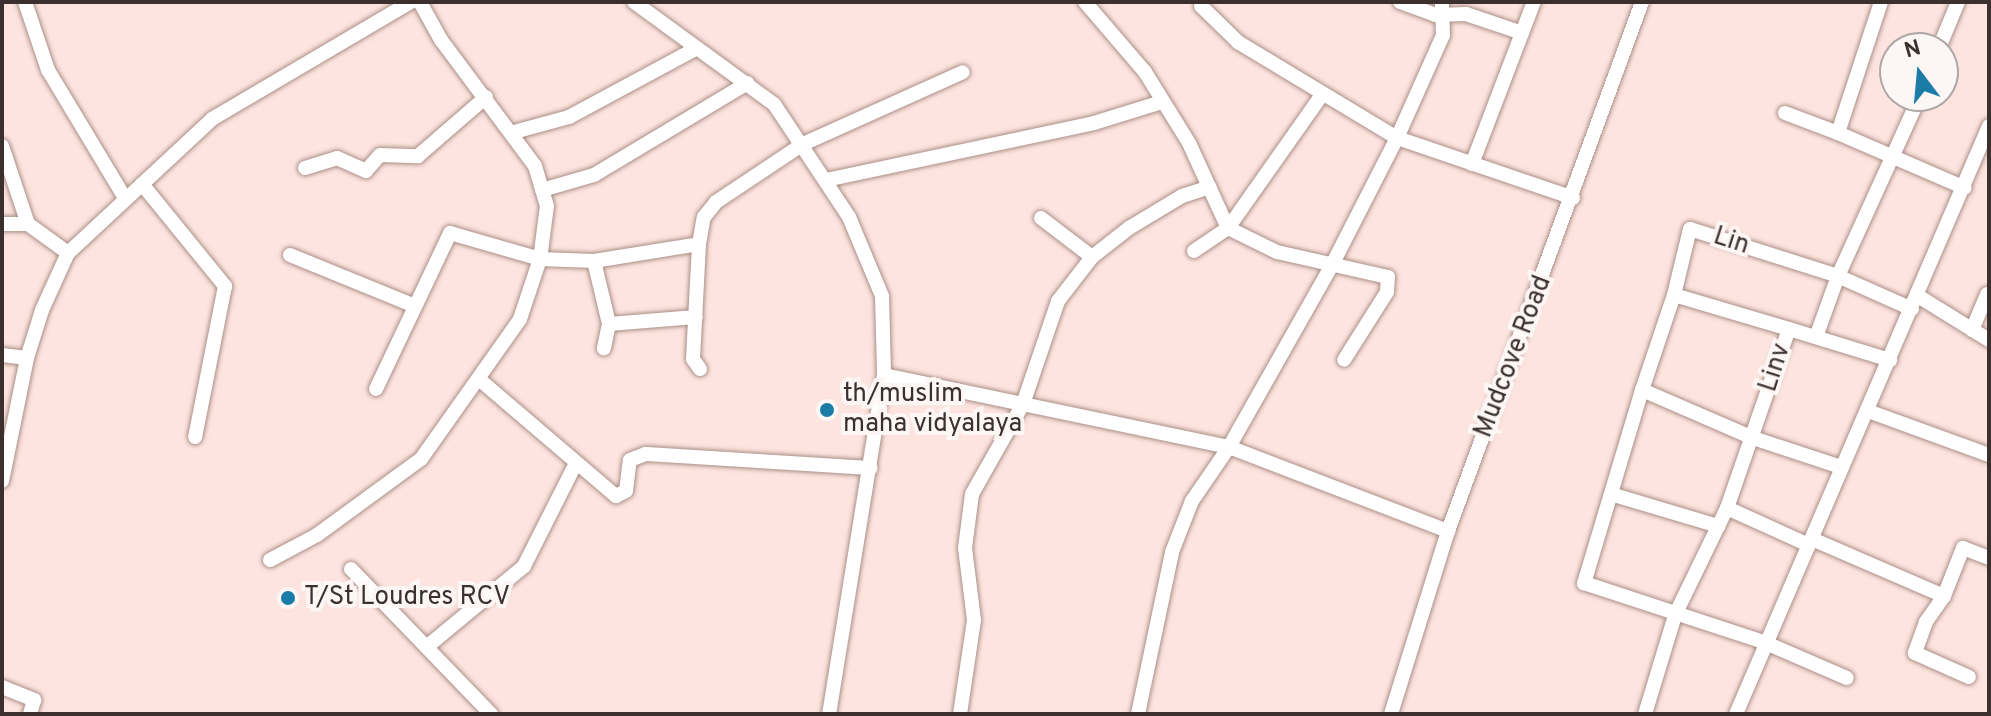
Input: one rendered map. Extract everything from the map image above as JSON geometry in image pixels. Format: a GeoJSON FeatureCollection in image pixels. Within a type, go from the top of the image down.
{"type":"FeatureCollection","features":[{"type":"Feature","properties":{"kind":"street"},"geometry":{"type":"LineString","coordinates":[[25,2],[48,70],[125,198]]}},
{"type":"Feature","properties":{"kind":"street"},"geometry":{"type":"LineString","coordinates":[[2,481],[27,358],[42,310],[68,253],[212,119],[411,2]]}},
{"type":"Feature","properties":{"kind":"street"},"geometry":{"type":"LineString","coordinates":[[270,560],[306,542],[421,459],[480,380],[520,319],[540,259],[547,206],[542,190],[514,132],[441,40],[420,2]]}},
{"type":"Feature","properties":{"kind":"street"},"geometry":{"type":"LineString","coordinates":[[634,2],[774,104],[849,217],[882,296],[884,375],[829,714]]}},
{"type":"Feature","properties":{"kind":"street"},"geometry":{"type":"LineString","coordinates":[[1085,2],[1145,72],[1210,187],[1228,228],[1277,252],[1378,273],[1390,283],[1344,360]]}},
{"type":"Feature","properties":{"kind":"street"},"geometry":{"type":"LineString","coordinates":[[1400,2],[1466,14],[1522,33]]}},
{"type":"Feature","properties":{"kind":"street"},"geometry":{"type":"LineString","coordinates":[[1472,164],[1534,2]]}},
{"type":"Feature","properties":{"kind":"street","name":"Mudcove Road"},"geometry":{"type":"LineString","coordinates":[[1391,714],[1448,531],[1573,198],[1642,2]]}},
{"type":"Feature","properties":{"kind":"street"},"geometry":{"type":"LineString","coordinates":[[1838,133],[1881,2]]}},
{"type":"Feature","properties":{"kind":"street"},"geometry":{"type":"LineString","coordinates":[[1946,32],[1958,2]]}},
{"type":"Feature","properties":{"kind":"street"},"geometry":{"type":"LineString","coordinates":[[1201,6],[1238,42],[1321,96],[1397,138],[1573,198]]}},
{"type":"Feature","properties":{"kind":"street"},"geometry":{"type":"LineString","coordinates":[[1138,714],[1172,552],[1192,501],[1229,447],[1333,263],[1397,138],[1443,35],[1443,9]]}},
{"type":"Feature","properties":{"kind":"street"},"geometry":{"type":"LineString","coordinates":[[514,132],[569,117],[697,48]]}},
{"type":"Feature","properties":{"kind":"street"},"geometry":{"type":"LineString","coordinates":[[700,369],[693,359],[699,244],[704,217],[716,202],[803,144],[963,72]]}},
{"type":"Feature","properties":{"kind":"street"},"geometry":{"type":"LineString","coordinates":[[542,190],[594,175],[748,83]]}},
{"type":"Feature","properties":{"kind":"street"},"geometry":{"type":"LineString","coordinates":[[1194,251],[1228,228],[1321,96]]}},
{"type":"Feature","properties":{"kind":"street"},"geometry":{"type":"LineString","coordinates":[[305,168],[337,158],[366,171],[380,155],[418,156],[486,97]]}},
{"type":"Feature","properties":{"kind":"street"},"geometry":{"type":"LineString","coordinates":[[826,180],[1094,123],[1162,102]]}},
{"type":"Feature","properties":{"kind":"street"},"geometry":{"type":"LineString","coordinates":[[1816,337],[1838,276],[1913,112]]}},
{"type":"Feature","properties":{"kind":"street"},"geometry":{"type":"LineString","coordinates":[[1785,113],[1965,188]]}},
{"type":"Feature","properties":{"kind":"street"},"geometry":{"type":"LineString","coordinates":[[1736,714],[1965,188],[1989,126]]}},
{"type":"Feature","properties":{"kind":"street"},"geometry":{"type":"LineString","coordinates":[[2,146],[28,224],[68,253]]}},
{"type":"Feature","properties":{"kind":"street"},"geometry":{"type":"LineString","coordinates":[[142,184],[225,286],[195,437]]}},
{"type":"Feature","properties":{"kind":"street"},"geometry":{"type":"LineString","coordinates":[[960,714],[974,620],[965,548],[972,494],[1023,404],[1058,301],[1092,257],[1169,204],[1210,187]]}},
{"type":"Feature","properties":{"kind":"street"},"geometry":{"type":"LineString","coordinates":[[1041,218],[1092,257]]}},
{"type":"Feature","properties":{"kind":"street"},"geometry":{"type":"LineString","coordinates":[[2,224],[28,224]]}},
{"type":"Feature","properties":{"kind":"street","name":"Lin"},"geometry":{"type":"LineString","coordinates":[[1847,678],[1766,643],[1584,583],[1674,295],[1688,229],[1915,302],[1989,340]]}},
{"type":"Feature","properties":{"kind":"street"},"geometry":{"type":"LineString","coordinates":[[376,389],[450,233],[540,259],[594,261],[699,244]]}},
{"type":"Feature","properties":{"kind":"street"},"geometry":{"type":"LineString","coordinates":[[290,255],[415,306]]}},
{"type":"Feature","properties":{"kind":"street"},"geometry":{"type":"LineString","coordinates":[[594,261],[609,324],[604,348]]}},
{"type":"Feature","properties":{"kind":"street"},"geometry":{"type":"LineString","coordinates":[[1972,330],[1987,294]]}},
{"type":"Feature","properties":{"kind":"street"},"geometry":{"type":"LineString","coordinates":[[1674,295],[1789,329]]}},
{"type":"Feature","properties":{"kind":"street"},"geometry":{"type":"LineString","coordinates":[[609,324],[696,317]]}},
{"type":"Feature","properties":{"kind":"street","name":"Linv"},"geometry":{"type":"LineString","coordinates":[[1727,508],[1789,329],[1890,360]]}},
{"type":"Feature","properties":{"kind":"street"},"geometry":{"type":"LineString","coordinates":[[2,355],[27,358]]}},
{"type":"Feature","properties":{"kind":"street"},"geometry":{"type":"LineString","coordinates":[[884,375],[1229,447],[1448,531]]}},
{"type":"Feature","properties":{"kind":"street"},"geometry":{"type":"LineString","coordinates":[[480,380],[575,465],[622,496],[630,460],[646,454],[871,468]]}},
{"type":"Feature","properties":{"kind":"street"},"geometry":{"type":"LineString","coordinates":[[1642,390],[1753,438],[1841,467]]}},
{"type":"Feature","properties":{"kind":"street"},"geometry":{"type":"LineString","coordinates":[[1868,411],[1989,455]]}},
{"type":"Feature","properties":{"kind":"street"},"geometry":{"type":"LineString","coordinates":[[429,645],[524,566],[575,465]]}},
{"type":"Feature","properties":{"kind":"street"},"geometry":{"type":"LineString","coordinates":[[1614,495],[1718,526]]}},
{"type":"Feature","properties":{"kind":"street"},"geometry":{"type":"LineString","coordinates":[[1645,714],[1675,615],[1727,508],[1944,596]]}},
{"type":"Feature","properties":{"kind":"street"},"geometry":{"type":"LineString","coordinates":[[1969,677],[1915,653],[1926,622],[1944,596],[1963,548],[1989,558]]}},
{"type":"Feature","properties":{"kind":"street"},"geometry":{"type":"LineString","coordinates":[[351,569],[429,645],[491,714]]}},
{"type":"Feature","properties":{"kind":"street"},"geometry":{"type":"LineString","coordinates":[[2,687],[34,700],[30,714]]}},
{"type":"Feature","properties":{"kind":"place","name":"th/muslim maha vidyalaya"},"geometry":{"type":"Point","coordinates":[827,410]}},
{"type":"Feature","properties":{"kind":"place","name":"T/St Loudres RCV"},"geometry":{"type":"Point","coordinates":[288,598]}}]}
